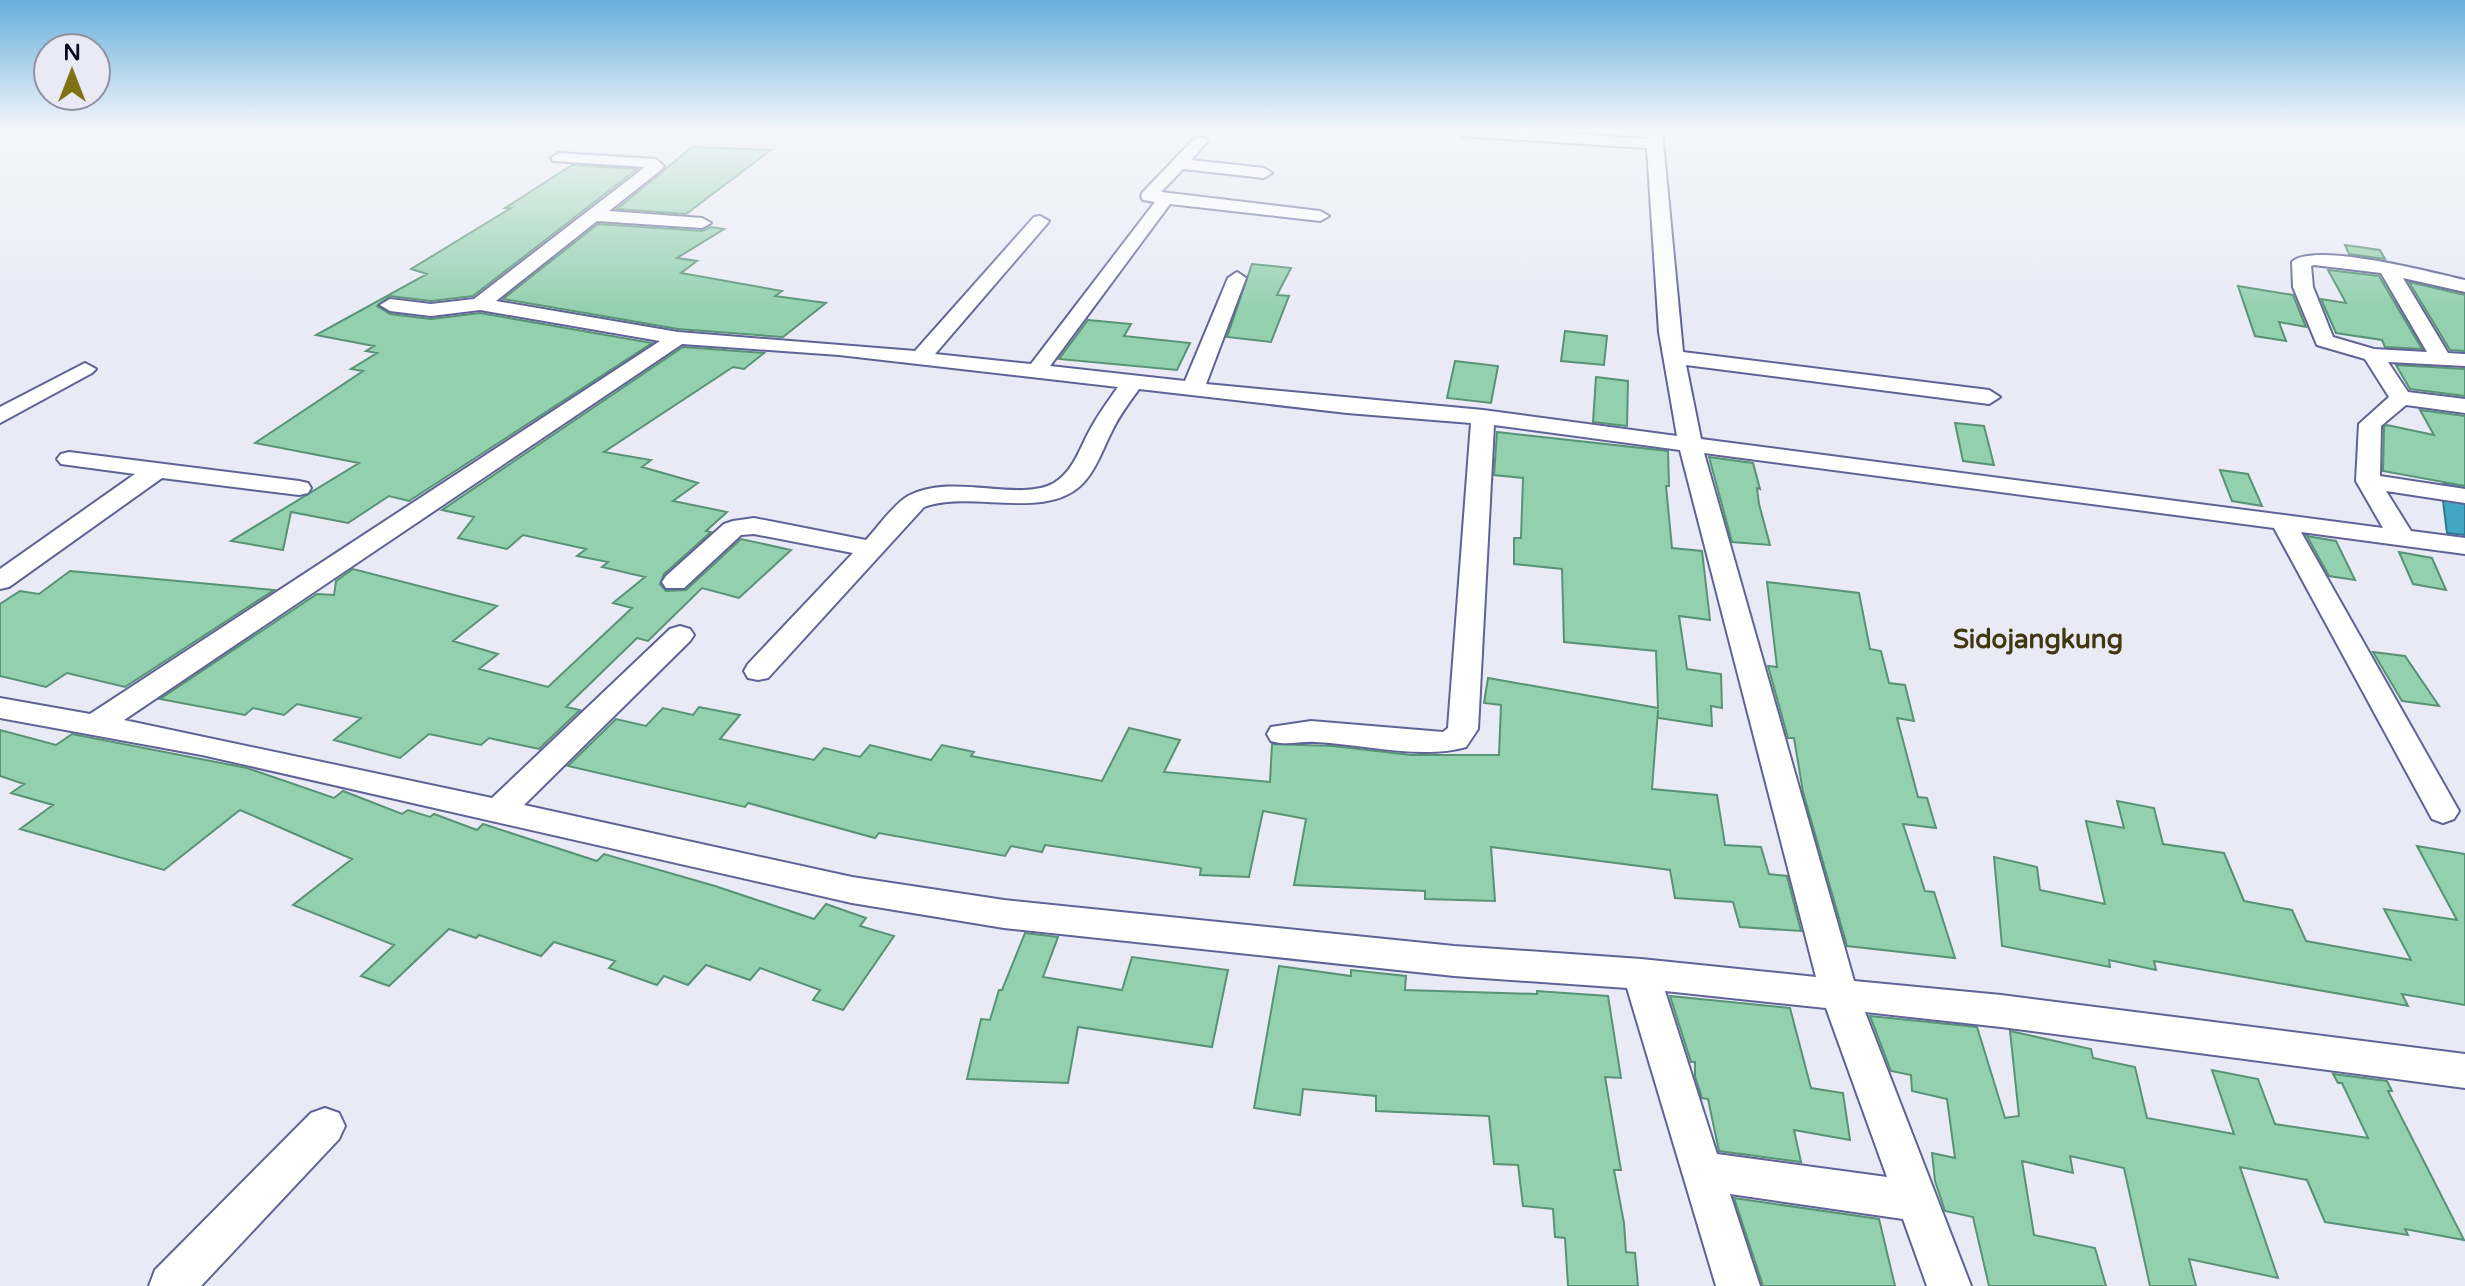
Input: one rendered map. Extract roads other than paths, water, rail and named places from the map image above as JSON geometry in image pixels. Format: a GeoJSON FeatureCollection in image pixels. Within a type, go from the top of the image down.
{"type":"FeatureCollection","features":[{"type":"Feature","properties":{"kind":"street"},"geometry":{"type":"LineString","coordinates":[[480,304],[622,191]]}},
{"type":"Feature","properties":{"kind":"street"},"geometry":{"type":"LineString","coordinates":[[1154,191],[1149,196],[1320,216]]}},
{"type":"Feature","properties":{"kind":"street"},"geometry":{"type":"LineString","coordinates":[[1659,191],[1669,332],[1690,443],[1839,993],[1949,1286]]}},
{"type":"Feature","properties":{"kind":"street"},"geometry":{"type":"LineString","coordinates":[[1037,370],[1166,198]]}},
{"type":"Feature","properties":{"kind":"street"},"geometry":{"type":"LineString","coordinates":[[590,215],[702,223]]}},
{"type":"Feature","properties":{"kind":"street"},"geometry":{"type":"LineString","coordinates":[[920,358],[1040,221]]}},
{"type":"Feature","properties":{"kind":"street"},"geometry":{"type":"LineString","coordinates":[[2465,286],[2388,269],[2315,260],[2301,262],[2303,287],[2324,341],[2373,355],[2440,356],[2465,360]]}},
{"type":"Feature","properties":{"kind":"street"},"geometry":{"type":"LineString","coordinates":[[2388,269],[2440,356]]}},
{"type":"Feature","properties":{"kind":"street"},"geometry":{"type":"LineString","coordinates":[[1193,389],[1237,278]]}},
{"type":"Feature","properties":{"kind":"street"},"geometry":{"type":"LineString","coordinates":[[390,305],[431,310],[480,304],[678,338],[839,349],[1193,389],[1483,417],[2465,546]]}},
{"type":"Feature","properties":{"kind":"street"},"geometry":{"type":"LineString","coordinates":[[97,724],[678,338]]}},
{"type":"Feature","properties":{"kind":"street"},"geometry":{"type":"LineString","coordinates":[[2373,355],[2401,398]]}},
{"type":"Feature","properties":{"kind":"street"},"geometry":{"type":"LineString","coordinates":[[1673,357],[1989,397]]}},
{"type":"Feature","properties":{"kind":"street"},"geometry":{"type":"LineString","coordinates":[[0,416],[85,369]]}},
{"type":"Feature","properties":{"kind":"street"},"geometry":{"type":"LineString","coordinates":[[758,671],[915,502],[942,492],[1048,494],[1075,478],[1104,424],[1133,382]]}},
{"type":"Feature","properties":{"kind":"street"},"geometry":{"type":"LineString","coordinates":[[2402,538],[2368,481],[2370,424],[2401,398],[2465,406]]}},
{"type":"Feature","properties":{"kind":"street"},"geometry":{"type":"LineString","coordinates":[[1282,734],[1311,731],[1443,742],[1455,740],[1463,729],[1483,417]]}},
{"type":"Feature","properties":{"kind":"street"},"geometry":{"type":"LineString","coordinates":[[69,459],[299,488]]}},
{"type":"Feature","properties":{"kind":"street"},"geometry":{"type":"LineString","coordinates":[[0,581],[157,470]]}},
{"type":"Feature","properties":{"kind":"street"},"geometry":{"type":"LineString","coordinates":[[2368,481],[2465,496]]}},
{"type":"Feature","properties":{"kind":"street"},"geometry":{"type":"LineString","coordinates":[[2283,522],[2443,811]]}},
{"type":"Feature","properties":{"kind":"street"},"geometry":{"type":"LineString","coordinates":[[675,582],[733,529],[743,526],[873,549]]}},
{"type":"Feature","properties":{"kind":"street"},"geometry":{"type":"LineString","coordinates":[[499,810],[680,635]]}},
{"type":"Feature","properties":{"kind":"street"},"geometry":{"type":"LineString","coordinates":[[0,708],[97,724],[852,890],[1004,914],[1454,961],[1641,974],[1839,993],[2465,1071]]}},
{"type":"Feature","properties":{"kind":"street"},"geometry":{"type":"LineString","coordinates":[[1641,974],[1738,1286]]}},
{"type":"Feature","properties":{"kind":"street"},"geometry":{"type":"LineString","coordinates":[[171,1286],[325,1126]]}},
{"type":"Feature","properties":{"kind":"street"},"geometry":{"type":"LineString","coordinates":[[1702,1171],[1916,1201]]}},
{"type":"Feature","properties":{"kind":"water"},"geometry":{"type":"Polygon","coordinates":[[[2465,478],[2465,535],[2447,533],[2441,485],[2465,478]]]}},
{"type":"Feature","properties":{"kind":"district","name":"Sidojangkung"},"geometry":{"type":"Point","coordinates":[2038,639]}}]}
